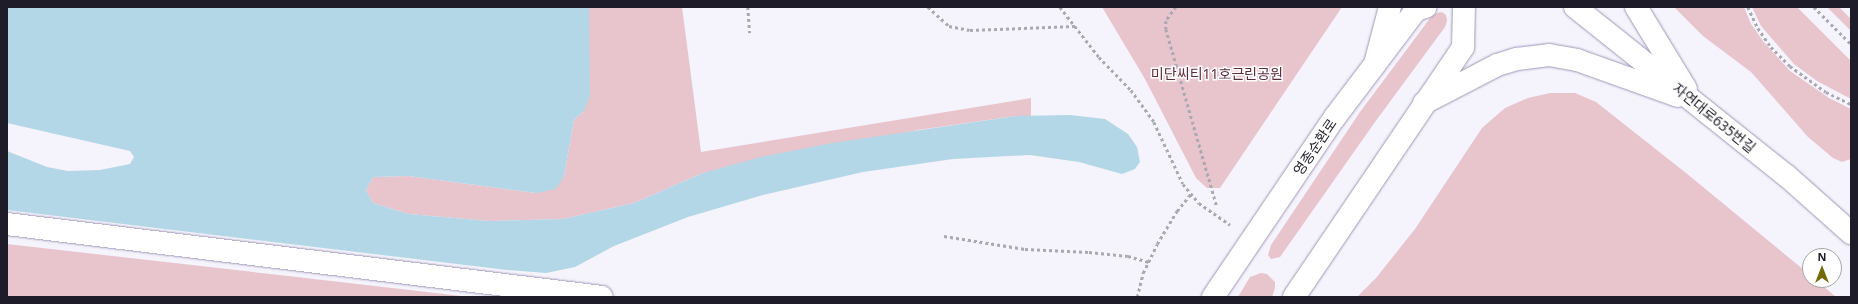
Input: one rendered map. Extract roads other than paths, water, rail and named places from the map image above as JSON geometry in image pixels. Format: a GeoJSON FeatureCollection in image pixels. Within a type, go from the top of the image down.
{"type":"FeatureCollection","features":[{"type":"Feature","properties":{"kind":"street"},"geometry":{"type":"LineString","coordinates":[[1374,65],[1390,7]]}},
{"type":"Feature","properties":{"kind":"street","name":"영종순환로"},"geometry":{"type":"LineString","coordinates":[[1213,297],[1336,117],[1374,65],[1416,10],[1426,7]]}},
{"type":"Feature","properties":{"kind":"street"},"geometry":{"type":"LineString","coordinates":[[1294,297],[1463,47],[1464,7]]}},
{"type":"Feature","properties":{"kind":"street","name":"자연대로635번길"},"geometry":{"type":"LineString","coordinates":[[1575,7],[1787,176],[1851,233]]}},
{"type":"Feature","properties":{"kind":"street"},"geometry":{"type":"LineString","coordinates":[[1636,7],[1694,102]]}},
{"type":"Feature","properties":{"kind":"street"},"geometry":{"type":"LineString","coordinates":[[1424,104],[1497,65],[1517,59],[1549,55],[1577,60],[1694,102]]}},
{"type":"Feature","properties":{"kind":"street"},"geometry":{"type":"LineString","coordinates":[[7,224],[602,297]]}},
{"type":"Feature","properties":{"kind":"water"},"geometry":{"type":"Polygon","coordinates":[[[7,7],[589,7],[590,96],[584,111],[574,120],[564,176],[556,189],[536,193],[408,176],[373,177],[366,190],[373,203],[409,214],[489,221],[563,219],[634,203],[703,173],[761,157],[832,143],[1016,116],[1070,115],[1105,119],[1128,134],[1137,147],[1140,162],[1135,169],[1122,174],[1079,162],[1030,155],[953,159],[863,172],[763,195],[688,217],[614,246],[575,267],[546,273],[507,270],[7,210],[7,151],[47,167],[68,171],[100,170],[130,164],[134,157],[130,151],[7,123],[7,7]]]}},
{"type":"Feature","properties":{"kind":"park label","name":"미단씨티11호근린공원"},"geometry":{"type":"Point","coordinates":[1217,74]}}]}
